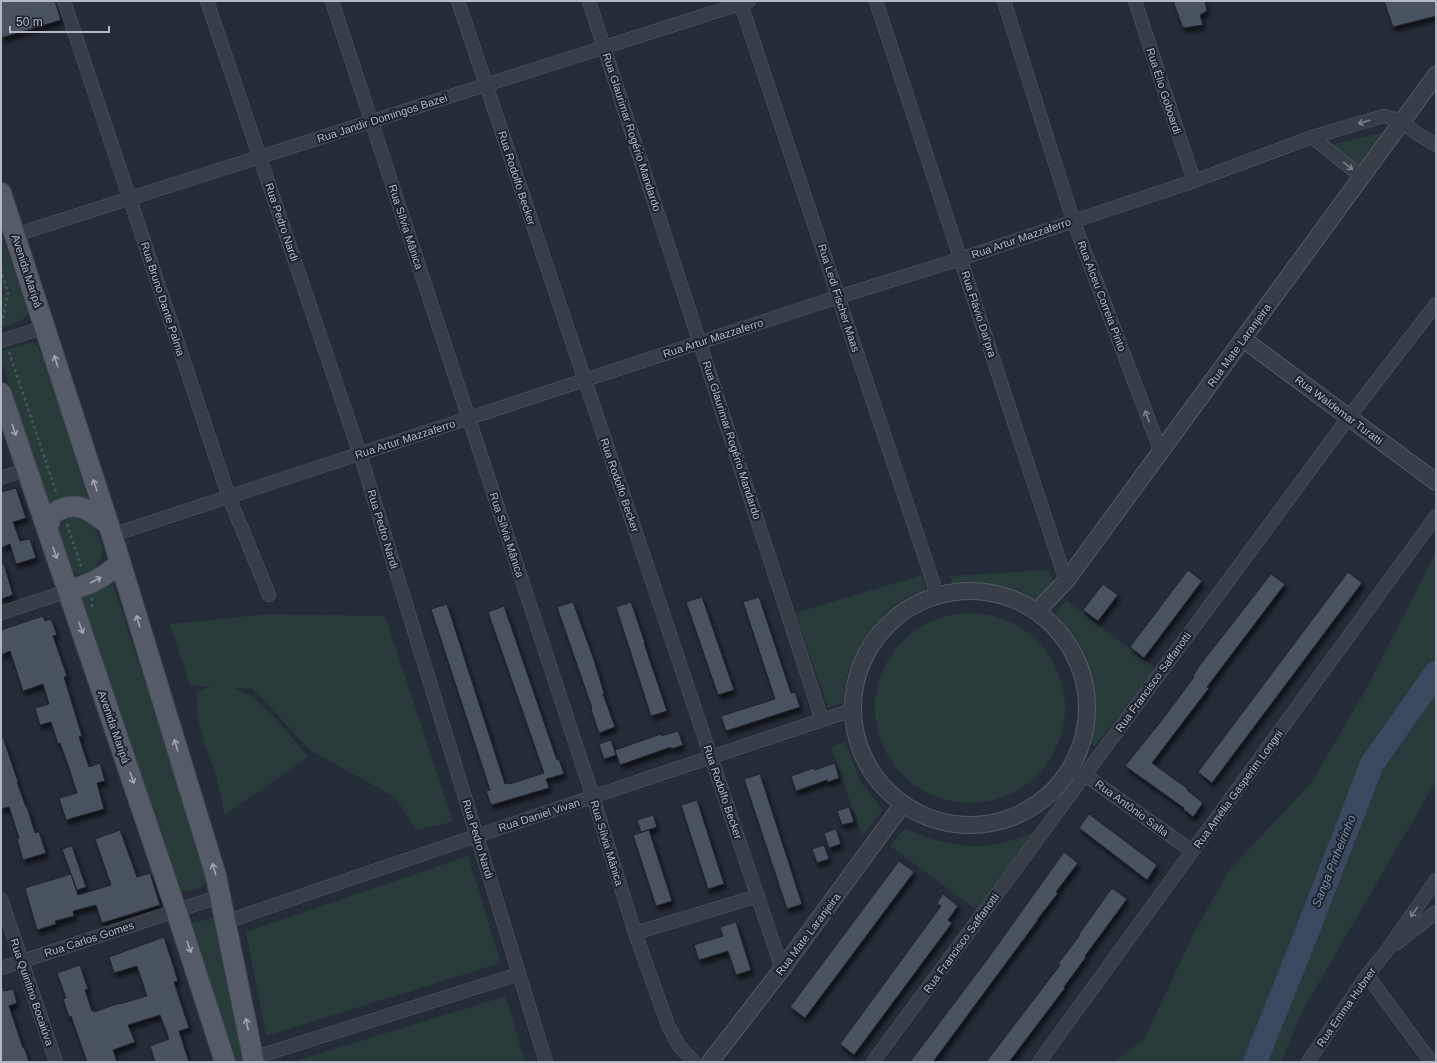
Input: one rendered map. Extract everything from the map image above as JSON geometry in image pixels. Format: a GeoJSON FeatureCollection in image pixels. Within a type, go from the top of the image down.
{"type":"FeatureCollection","features":[{"type":"Feature","properties":{"kind":"main road","name":"Avenida Maripá"},"geometry":{"type":"LineString","coordinates":[[1,193],[111,530]]}},
{"type":"Feature","properties":{"kind":"main road","name":"Avenida Maripá"},"geometry":{"type":"LineString","coordinates":[[1,393],[176,910],[225,1062]]}},
{"type":"Feature","properties":{"kind":"main road"},"geometry":{"type":"LineString","coordinates":[[47,529],[53,515],[58,510],[70,506],[82,507],[88,510],[111,530],[216,876],[254,1060]]}},
{"type":"Feature","properties":{"kind":"main road"},"geometry":{"type":"LineString","coordinates":[[68,591],[88,585],[105,576],[120,563]]}},
{"type":"Feature","properties":{"kind":"street","name":"Rua Bruno Dante Palma"},"geometry":{"type":"LineString","coordinates":[[64,1],[229,497],[269,595]]}},
{"type":"Feature","properties":{"kind":"street","name":"Rua Pedro Nardi"},"geometry":{"type":"LineString","coordinates":[[207,1],[360,454],[546,1062]]}},
{"type":"Feature","properties":{"kind":"street","name":"Rua Sílvia Mânica"},"geometry":{"type":"LineString","coordinates":[[332,1],[594,797],[635,933],[668,1025],[678,1046],[694,1062]]}},
{"type":"Feature","properties":{"kind":"street","name":"Rua Rodolfo Becker"},"geometry":{"type":"LineString","coordinates":[[458,1],[782,969]]}},
{"type":"Feature","properties":{"kind":"street","name":"Rua Glaurimar Rogério Mandardo"},"geometry":{"type":"LineString","coordinates":[[589,1],[822,720]]}},
{"type":"Feature","properties":{"kind":"street","name":"Rua Flávio Dal'pra"},"geometry":{"type":"LineString","coordinates":[[876,1],[1066,581]]}},
{"type":"Feature","properties":{"kind":"street","name":"Rua Alceu Correia Pinto"},"geometry":{"type":"LineString","coordinates":[[1004,1],[1073,220],[1160,452]]}},
{"type":"Feature","properties":{"kind":"street","name":"Rua Élio Goboardi"},"geometry":{"type":"LineString","coordinates":[[1135,1],[1194,181]]}},
{"type":"Feature","properties":{"kind":"street","name":"Rua Jandir Domingos Bazei"},"geometry":{"type":"LineString","coordinates":[[15,235],[743,2]]}},
{"type":"Feature","properties":{"kind":"street","name":"Rua Ledi Fischer Maas"},"geometry":{"type":"LineString","coordinates":[[743,2],[838,297],[937,594]]}},
{"type":"Feature","properties":{"kind":"street","name":"Rua Mate Laranjeira"},"geometry":{"type":"LineString","coordinates":[[1037,611],[1066,581],[1436,75]]}},
{"type":"Feature","properties":{"kind":"street","name":"Rua Artur Mazzaferro"},"geometry":{"type":"LineString","coordinates":[[111,530],[229,497],[1194,181],[1312,137],[1384,116],[1402,121],[1416,133],[1436,145]]}},
{"type":"Feature","properties":{"kind":"street"},"geometry":{"type":"LineString","coordinates":[[1312,137],[1362,177]]}},
{"type":"Feature","properties":{"kind":"street","name":"Rua Francisco Saffanotti"},"geometry":{"type":"LineString","coordinates":[[873,1062],[1349,417],[1436,304]]}},
{"type":"Feature","properties":{"kind":"street"},"geometry":{"type":"LineString","coordinates":[[1,341],[45,328]]}},
{"type":"Feature","properties":{"kind":"street","name":"Rua Waldemar Turatti"},"geometry":{"type":"LineString","coordinates":[[1243,339],[1436,482]]}},
{"type":"Feature","properties":{"kind":"street"},"geometry":{"type":"LineString","coordinates":[[1,478],[27,469]]}},
{"type":"Feature","properties":{"kind":"street","name":"Rua Amélia Gasperim Longni"},"geometry":{"type":"LineString","coordinates":[[1039,1062],[1436,516]]}},
{"type":"Feature","properties":{"kind":"street"},"geometry":{"type":"LineString","coordinates":[[972,590],[1006,596],[1037,611],[1062,636],[1080,667],[1087,701],[1084,736],[1070,768],[1054,790],[1032,807],[1008,819],[981,824],[954,824],[928,817],[903,804],[876,779],[859,746],[852,710],[857,672],[875,638],[902,611],[937,594],[972,590]]}},
{"type":"Feature","properties":{"kind":"street"},"geometry":{"type":"LineString","coordinates":[[1,613],[68,591]]}},
{"type":"Feature","properties":{"kind":"street","name":"Rua Daniel Vivan"},"geometry":{"type":"LineString","coordinates":[[226,922],[476,835],[852,710]]}},
{"type":"Feature","properties":{"kind":"street","name":"Rua Antônio Salla"},"geometry":{"type":"LineString","coordinates":[[1070,768],[1085,774],[1192,851]]}},
{"type":"Feature","properties":{"kind":"street","name":"Rua Mate Laranjeira"},"geometry":{"type":"LineString","coordinates":[[710,1062],[782,969],[903,804]]}},
{"type":"Feature","properties":{"kind":"street","name":"Rua Emma Hubner"},"geometry":{"type":"LineString","coordinates":[[1308,1062],[1367,975],[1385,953],[1436,880]]}},
{"type":"Feature","properties":{"kind":"street","name":"Rua Carlos Gomes"},"geometry":{"type":"LineString","coordinates":[[1,968],[221,896]]}},
{"type":"Feature","properties":{"kind":"street"},"geometry":{"type":"LineString","coordinates":[[635,933],[758,896]]}},
{"type":"Feature","properties":{"kind":"street","name":"Rua Quintino Bocaiúva"},"geometry":{"type":"LineString","coordinates":[[1,899],[56,1062]]}},
{"type":"Feature","properties":{"kind":"street","name":"Rua Emma Hubner"},"geometry":{"type":"LineString","coordinates":[[1385,953],[1436,912]]}},
{"type":"Feature","properties":{"kind":"street"},"geometry":{"type":"LineString","coordinates":[[254,1060],[518,974]]}},
{"type":"Feature","properties":{"kind":"street"},"geometry":{"type":"LineString","coordinates":[[1367,975],[1431,1062]]}},
{"type":"Feature","properties":{"kind":"shaded area"},"geometry":{"type":"Polygon","coordinates":[[[1388,131],[1360,168],[1331,145],[1388,131]]]}},
{"type":"Feature","properties":{"kind":"shaded area"},"geometry":{"type":"Polygon","coordinates":[[[1,233],[28,311],[21,321],[1,328],[1,298],[4,293],[1,283],[1,233]]]}},
{"type":"Feature","properties":{"kind":"shaded area"},"geometry":{"type":"Polygon","coordinates":[[[34,342],[38,346],[88,499],[78,497],[51,509],[1,359],[1,354],[4,350],[34,342]]]}},
{"type":"Feature","properties":{"kind":"shaded area"},"geometry":{"type":"Polygon","coordinates":[[[71,516],[83,517],[93,524],[103,551],[94,571],[81,575],[73,572],[66,565],[56,531],[59,525],[71,516]]]}},
{"type":"Feature","properties":{"kind":"shaded area"},"geometry":{"type":"Polygon","coordinates":[[[1436,552],[1436,781],[1303,1010],[1281,1062],[1114,1062],[1144,1039],[1193,935],[1229,870],[1311,783],[1366,689],[1436,552]]]}},
{"type":"Feature","properties":{"kind":"shaded area"},"geometry":{"type":"Polygon","coordinates":[[[1048,570],[1054,583],[1038,602],[1014,590],[968,583],[953,585],[950,576],[1048,570]]]}},
{"type":"Feature","properties":{"kind":"shaded area"},"geometry":{"type":"Polygon","coordinates":[[[922,575],[926,589],[911,595],[893,607],[876,624],[862,644],[851,666],[845,684],[843,703],[828,708],[795,613],[922,575]]]}},
{"type":"Feature","properties":{"kind":"shaded area"},"geometry":{"type":"Polygon","coordinates":[[[109,584],[113,585],[208,875],[204,885],[192,890],[184,892],[177,891],[81,599],[81,596],[85,593],[109,584]]]}},
{"type":"Feature","properties":{"kind":"shaded area"},"geometry":{"type":"Polygon","coordinates":[[[1066,600],[1155,668],[1095,746],[1090,743],[1094,700],[1086,663],[1067,629],[1054,615],[1066,600]]]}},
{"type":"Feature","properties":{"kind":"shaded area"},"geometry":{"type":"Polygon","coordinates":[[[979,613],[989,614],[1015,624],[1031,634],[1044,647],[1058,671],[1064,689],[1064,727],[1058,745],[1044,769],[1031,782],[1007,796],[989,802],[961,803],[951,802],[925,792],[909,782],[896,769],[882,745],[876,727],[875,699],[876,689],[886,663],[896,647],[909,634],[933,620],[951,614],[979,613]]]}},
{"type":"Feature","properties":{"kind":"shaded area"},"geometry":{"type":"Polygon","coordinates":[[[268,614],[385,616],[453,822],[416,830],[395,797],[311,751],[253,689],[233,688],[252,697],[278,721],[308,757],[225,815],[216,775],[205,746],[197,715],[196,692],[211,687],[190,685],[170,624],[268,614]]]}},
{"type":"Feature","properties":{"kind":"shaded area"},"geometry":{"type":"Polygon","coordinates":[[[845,742],[861,782],[883,810],[862,836],[831,747],[845,742]]]}},
{"type":"Feature","properties":{"kind":"shaded area"},"geometry":{"type":"Polygon","coordinates":[[[905,828],[938,841],[950,844],[973,846],[997,844],[1035,832],[978,911],[890,846],[905,828]]]}},
{"type":"Feature","properties":{"kind":"shaded area"},"geometry":{"type":"Polygon","coordinates":[[[468,856],[501,963],[266,1036],[246,932],[468,856]]]}},
{"type":"Feature","properties":{"kind":"shaded area"},"geometry":{"type":"Polygon","coordinates":[[[217,917],[246,1062],[234,1062],[188,924],[217,917]]]}},
{"type":"Feature","properties":{"kind":"shaded area"},"geometry":{"type":"Polygon","coordinates":[[[506,996],[525,1062],[292,1062],[506,996]]]}},
{"type":"Feature","properties":{"kind":"building"},"geometry":{"type":"Polygon","coordinates":[[[1,1],[55,1],[61,20],[1,38],[1,1]]]}},
{"type":"Feature","properties":{"kind":"building"},"geometry":{"type":"Polygon","coordinates":[[[1173,1],[1205,1],[1207,11],[1200,15],[1203,25],[1183,28],[1173,1]]]}},
{"type":"Feature","properties":{"kind":"building"},"geometry":{"type":"Polygon","coordinates":[[[1384,1],[1436,1],[1436,16],[1393,27],[1384,1]]]}},
{"type":"Feature","properties":{"kind":"building"},"geometry":{"type":"Polygon","coordinates":[[[16,488],[26,518],[13,522],[20,541],[30,539],[36,558],[16,564],[10,544],[1,548],[1,492],[16,488]]]}},
{"type":"Feature","properties":{"kind":"building"},"geometry":{"type":"Polygon","coordinates":[[[1,564],[4,564],[13,595],[1,599],[1,564]]]}},
{"type":"Feature","properties":{"kind":"building"},"geometry":{"type":"Polygon","coordinates":[[[1188,570],[1202,581],[1144,658],[1130,647],[1188,570]]]}},
{"type":"Feature","properties":{"kind":"building"},"geometry":{"type":"Polygon","coordinates":[[[1348,572],[1362,583],[1212,783],[1198,772],[1348,572]]]}},
{"type":"Feature","properties":{"kind":"building"},"geometry":{"type":"Polygon","coordinates":[[[1271,574],[1285,584],[1152,763],[1188,789],[1187,790],[1203,803],[1193,817],[1183,809],[1184,808],[1125,766],[1162,720],[1194,677],[1193,676],[1200,665],[1271,574]]]}},
{"type":"Feature","properties":{"kind":"building"},"geometry":{"type":"Polygon","coordinates":[[[1103,584],[1118,595],[1098,621],[1083,610],[1103,584]]]}},
{"type":"Feature","properties":{"kind":"building"},"geometry":{"type":"Polygon","coordinates":[[[702,597],[734,690],[718,695],[686,602],[702,597]]]}},
{"type":"Feature","properties":{"kind":"building"},"geometry":{"type":"Polygon","coordinates":[[[759,597],[791,693],[795,692],[800,707],[726,731],[721,716],[775,699],[743,602],[759,597]]]}},
{"type":"Feature","properties":{"kind":"building"},"geometry":{"type":"Polygon","coordinates":[[[573,602],[594,660],[604,693],[603,694],[615,727],[599,733],[591,709],[592,708],[557,607],[573,602]]]}},
{"type":"Feature","properties":{"kind":"building"},"geometry":{"type":"Polygon","coordinates":[[[631,602],[667,711],[651,716],[616,607],[631,602]]]}},
{"type":"Feature","properties":{"kind":"building"},"geometry":{"type":"Polygon","coordinates":[[[447,604],[505,784],[510,784],[544,773],[488,612],[504,606],[557,760],[559,759],[564,774],[546,779],[549,788],[491,805],[486,791],[490,790],[431,609],[447,604]]]}},
{"type":"Feature","properties":{"kind":"building"},"geometry":{"type":"Polygon","coordinates":[[[43,616],[45,621],[51,619],[57,635],[53,636],[67,676],[64,677],[82,736],[79,737],[89,767],[100,763],[105,781],[97,783],[104,809],[66,820],[59,798],[77,793],[67,762],[60,743],[58,744],[51,722],[40,725],[35,708],[49,704],[43,684],[23,691],[10,651],[1,655],[1,630],[43,616]]]}},
{"type":"Feature","properties":{"kind":"building"},"geometry":{"type":"Polygon","coordinates":[[[678,731],[683,745],[671,749],[671,747],[620,765],[615,750],[661,734],[661,736],[678,731]]]}},
{"type":"Feature","properties":{"kind":"building"},"geometry":{"type":"Polygon","coordinates":[[[1,737],[3,737],[35,833],[39,832],[46,853],[23,860],[17,839],[19,838],[9,807],[1,809],[1,737]]]}},
{"type":"Feature","properties":{"kind":"building"},"geometry":{"type":"Polygon","coordinates":[[[611,740],[616,755],[604,759],[599,744],[611,740]]]}},
{"type":"Feature","properties":{"kind":"building"},"geometry":{"type":"Polygon","coordinates":[[[835,763],[839,778],[828,782],[827,780],[796,791],[791,776],[835,763]]]}},
{"type":"Feature","properties":{"kind":"building"},"geometry":{"type":"Polygon","coordinates":[[[760,774],[802,904],[787,909],[744,779],[760,774]]]}},
{"type":"Feature","properties":{"kind":"building"},"geometry":{"type":"Polygon","coordinates":[[[697,800],[724,884],[708,889],[681,805],[697,800]]]}},
{"type":"Feature","properties":{"kind":"building"},"geometry":{"type":"Polygon","coordinates":[[[849,807],[854,822],[842,825],[837,811],[849,807]]]}},
{"type":"Feature","properties":{"kind":"building"},"geometry":{"type":"Polygon","coordinates":[[[1089,814],[1157,865],[1147,880],[1079,828],[1089,814]]]}},
{"type":"Feature","properties":{"kind":"building"},"geometry":{"type":"Polygon","coordinates":[[[653,815],[657,827],[641,832],[637,820],[653,815]]]}},
{"type":"Feature","properties":{"kind":"building"},"geometry":{"type":"Polygon","coordinates":[[[836,829],[841,844],[829,848],[824,833],[836,829]]]}},
{"type":"Feature","properties":{"kind":"building"},"geometry":{"type":"Polygon","coordinates":[[[120,830],[137,877],[150,873],[160,905],[102,923],[96,905],[73,911],[74,916],[55,921],[56,924],[37,930],[25,888],[71,874],[78,895],[111,885],[95,839],[120,830]]]}},
{"type":"Feature","properties":{"kind":"building"},"geometry":{"type":"Polygon","coordinates":[[[649,830],[672,901],[656,906],[633,835],[649,830]]]}},
{"type":"Feature","properties":{"kind":"building"},"geometry":{"type":"Polygon","coordinates":[[[824,845],[829,859],[817,863],[812,849],[824,845]]]}},
{"type":"Feature","properties":{"kind":"building"},"geometry":{"type":"Polygon","coordinates":[[[72,846],[86,887],[77,890],[62,849],[72,846]]]}},
{"type":"Feature","properties":{"kind":"building"},"geometry":{"type":"Polygon","coordinates":[[[1064,852],[1078,863],[1056,892],[1058,893],[933,1062],[910,1062],[989,957],[1064,852]]]}},
{"type":"Feature","properties":{"kind":"building"},"geometry":{"type":"Polygon","coordinates":[[[899,861],[914,872],[805,1018],[790,1007],[899,861]]]}},
{"type":"Feature","properties":{"kind":"building"},"geometry":{"type":"Polygon","coordinates":[[[1112,888],[1127,899],[1085,956],[1086,957],[1064,987],[1065,988],[1009,1062],[986,1062],[1060,965],[1058,964],[1112,888]]]}},
{"type":"Feature","properties":{"kind":"building"},"geometry":{"type":"Polygon","coordinates":[[[943,894],[958,906],[948,920],[952,923],[854,1055],[840,1044],[941,906],[937,903],[943,894]]]}},
{"type":"Feature","properties":{"kind":"building"},"geometry":{"type":"Polygon","coordinates":[[[736,922],[751,970],[736,975],[728,951],[699,960],[694,945],[723,936],[720,927],[736,922]]]}},
{"type":"Feature","properties":{"kind":"building"},"geometry":{"type":"Polygon","coordinates":[[[164,937],[178,981],[174,982],[189,1028],[179,1031],[189,1062],[155,1062],[150,1046],[169,1039],[160,1015],[128,1025],[135,1042],[113,1050],[117,1062],[87,1062],[71,1016],[69,1017],[63,999],[66,998],[57,973],[80,965],[88,989],[85,990],[92,1011],[94,1010],[94,1012],[147,996],[137,966],[114,973],[109,957],[164,937]]]}},
{"type":"Feature","properties":{"kind":"building"},"geometry":{"type":"Polygon","coordinates":[[[3,987],[4,991],[13,989],[17,1003],[9,1006],[29,1062],[1,1062],[1,988],[3,987]]]}},
{"type":"Feature","properties":{"kind":"waterway","name":"Sanga Pinheirinho"},"geometry":{"type":"LineString","coordinates":[[1255,1062],[1372,764],[1436,673]]}}]}
